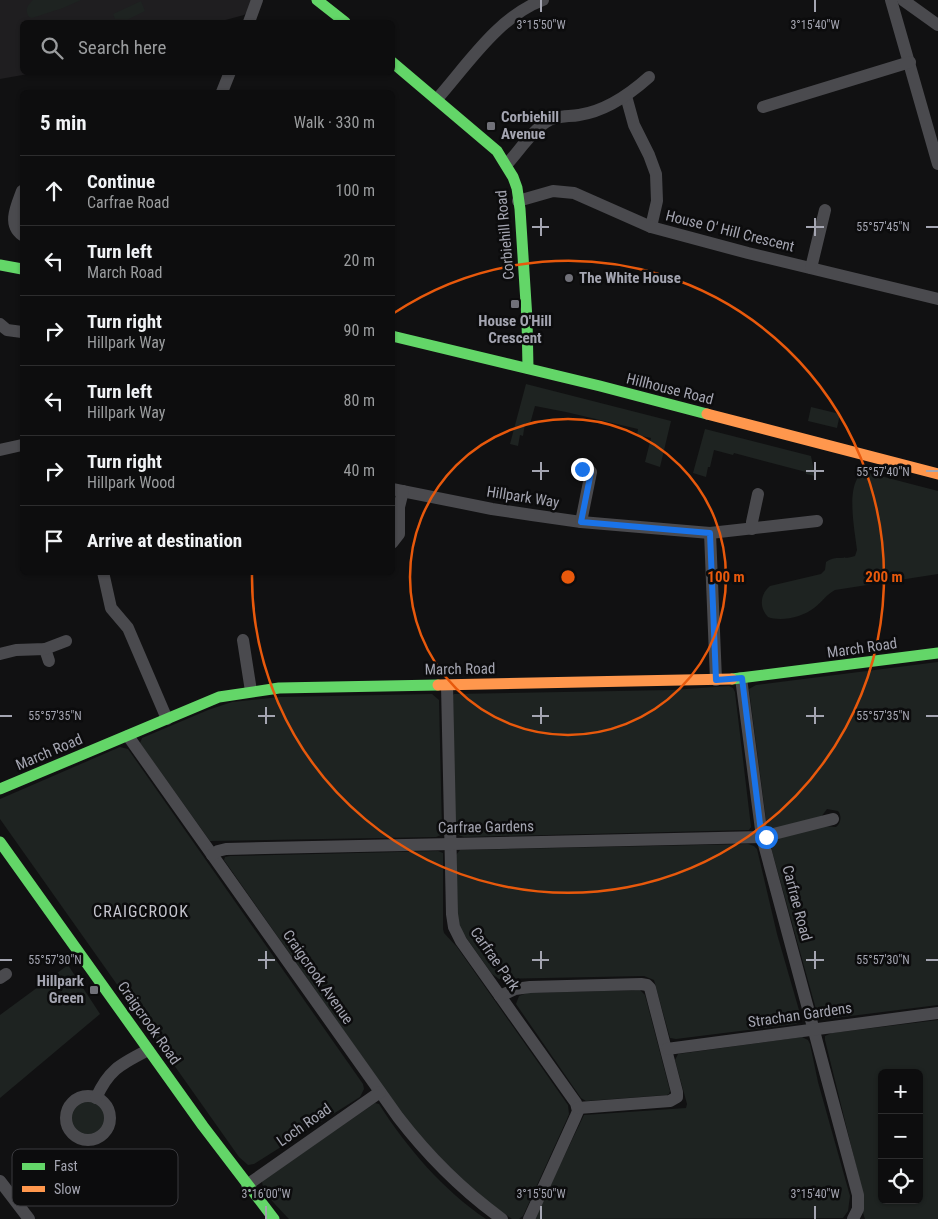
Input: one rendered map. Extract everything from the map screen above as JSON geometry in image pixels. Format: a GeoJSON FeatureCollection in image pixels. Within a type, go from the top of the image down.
{"type":"FeatureCollection","features":[{"type":"Feature","properties":{"kind":"street"},"geometry":{"type":"LineString","coordinates":[[250,20],[258,0]]}},
{"type":"Feature","properties":{"kind":"street"},"geometry":{"type":"LineString","coordinates":[[317,0],[342,20]]}},
{"type":"Feature","properties":{"kind":"street"},"geometry":{"type":"LineString","coordinates":[[437,99],[501,26],[528,6],[543,0]]}},
{"type":"Feature","properties":{"kind":"street"},"geometry":{"type":"LineString","coordinates":[[892,0],[938,164]]}},
{"type":"Feature","properties":{"kind":"street"},"geometry":{"type":"LineString","coordinates":[[903,0],[938,24]]}},
{"type":"Feature","properties":{"kind":"street"},"geometry":{"type":"LineString","coordinates":[[763,107],[910,62]]}},
{"type":"Feature","properties":{"kind":"street","name":"Corbiehill Road"},"geometry":{"type":"LineString","coordinates":[[395,64],[496,152],[507,164],[514,179],[518,201],[528,368]]}},
{"type":"Feature","properties":{"kind":"street"},"geometry":{"type":"LineString","coordinates":[[223,90],[229,75]]}},
{"type":"Feature","properties":{"kind":"street"},"geometry":{"type":"LineString","coordinates":[[507,164],[546,122],[564,116],[593,112],[626,96],[650,77]]}},
{"type":"Feature","properties":{"kind":"street"},"geometry":{"type":"LineString","coordinates":[[626,96],[634,125],[650,155],[656,174],[657,201],[651,227]]}},
{"type":"Feature","properties":{"kind":"street","name":"House O' Hill Crescent"},"geometry":{"type":"LineString","coordinates":[[518,201],[553,191],[569,192],[584,196],[651,227],[938,299]]}},
{"type":"Feature","properties":{"kind":"street"},"geometry":{"type":"LineString","coordinates":[[20,197],[14,216],[15,226],[20,232]]}},
{"type":"Feature","properties":{"kind":"street"},"geometry":{"type":"LineString","coordinates":[[811,268],[825,210]]}},
{"type":"Feature","properties":{"kind":"street"},"geometry":{"type":"LineString","coordinates":[[0,265],[20,269]]}},
{"type":"Feature","properties":{"kind":"street"},"geometry":{"type":"LineString","coordinates":[[0,324],[7,330],[20,332]]}},
{"type":"Feature","properties":{"kind":"street","name":"Hillhouse Road"},"geometry":{"type":"LineString","coordinates":[[395,337],[528,368],[938,474]]}},
{"type":"Feature","properties":{"kind":"street"},"geometry":{"type":"LineString","coordinates":[[0,450],[20,445]]}},
{"type":"Feature","properties":{"kind":"street"},"geometry":{"type":"LineString","coordinates":[[581,522],[591,472]]}},
{"type":"Feature","properties":{"kind":"street"},"geometry":{"type":"LineString","coordinates":[[395,539],[399,534],[398,490]]}},
{"type":"Feature","properties":{"kind":"street","name":"Hillpark Way"},"geometry":{"type":"LineString","coordinates":[[398,490],[492,509],[581,522],[710,533],[817,521]]}},
{"type":"Feature","properties":{"kind":"street"},"geometry":{"type":"LineString","coordinates":[[752,529],[758,494]]}},
{"type":"Feature","properties":{"kind":"street"},"geometry":{"type":"LineString","coordinates":[[710,533],[716,680]]}},
{"type":"Feature","properties":{"kind":"street"},"geometry":{"type":"LineString","coordinates":[[104,575],[111,608],[128,628],[167,719]]}},
{"type":"Feature","properties":{"kind":"street"},"geometry":{"type":"LineString","coordinates":[[243,640],[251,690]]}},
{"type":"Feature","properties":{"kind":"street"},"geometry":{"type":"LineString","coordinates":[[0,654],[16,650],[47,655],[66,641]]}},
{"type":"Feature","properties":{"kind":"street","name":"March Road"},"geometry":{"type":"LineString","coordinates":[[0,789],[219,697],[251,690],[447,684],[716,680],[938,652]]}},
{"type":"Feature","properties":{"kind":"street","name":"Carfrae Road"},"geometry":{"type":"LineString","coordinates":[[742,678],[762,837],[858,1195],[858,1209],[853,1219]]}},
{"type":"Feature","properties":{"kind":"street","name":"Carfrae Park"},"geometry":{"type":"LineString","coordinates":[[447,684],[452,914],[454,927],[462,942],[578,1108]]}},
{"type":"Feature","properties":{"kind":"street","name":"Craigcrook Avenue"},"geometry":{"type":"LineString","coordinates":[[128,736],[403,1124],[430,1156],[472,1196],[502,1219]]}},
{"type":"Feature","properties":{"kind":"street","name":"Carfrae Gardens"},"geometry":{"type":"LineString","coordinates":[[212,854],[226,849],[762,837],[833,819]]}},
{"type":"Feature","properties":{"kind":"street","name":"Craigcrook Road"},"geometry":{"type":"LineString","coordinates":[[1,846],[148,1050],[274,1219]]}},
{"type":"Feature","properties":{"kind":"street"},"geometry":{"type":"LineString","coordinates":[[500,996],[521,988],[647,985],[651,990],[677,1092],[677,1097],[673,1101],[578,1108],[529,1219]]}},
{"type":"Feature","properties":{"kind":"street","name":"Strachan Gardens"},"geometry":{"type":"LineString","coordinates":[[667,1049],[938,1013]]}},
{"type":"Feature","properties":{"kind":"street"},"geometry":{"type":"LineString","coordinates":[[96,1098],[112,1071],[148,1050]]}},
{"type":"Feature","properties":{"kind":"street","name":"Loch Road"},"geometry":{"type":"LineString","coordinates":[[247,1185],[380,1092]]}},
{"type":"Feature","properties":{"kind":"street"},"geometry":{"type":"LineString","coordinates":[[0,1180],[12,1196]]}},
{"type":"Feature","properties":{"kind":"street"},"geometry":{"type":"LineString","coordinates":[[19,1206],[29,1219]]}},
{"type":"Feature","properties":{"kind":"shaded area"},"geometry":{"type":"Polygon","coordinates":[[[0,0],[253,0],[244,15],[225,20],[20,20],[20,75],[23,75],[0,79],[0,0]]]}},
{"type":"Feature","properties":{"kind":"shaded area"},"geometry":{"type":"Polygon","coordinates":[[[33,0],[81,0],[32,18],[29,17],[27,9],[33,0]]]}},
{"type":"Feature","properties":{"kind":"shaded area"},"geometry":{"type":"Polygon","coordinates":[[[141,1],[145,11],[127,20],[115,19],[113,14],[141,1]]]}},
{"type":"Feature","properties":{"kind":"shaded area"},"geometry":{"type":"Polygon","coordinates":[[[526,384],[671,421],[660,467],[645,462],[651,438],[637,435],[638,429],[535,406],[530,424],[525,423],[523,436],[520,435],[518,446],[510,444],[526,384]]]}},
{"type":"Feature","properties":{"kind":"shaded area"},"geometry":{"type":"Polygon","coordinates":[[[811,407],[840,414],[837,428],[808,421],[811,407]]]}},
{"type":"Feature","properties":{"kind":"shaded area"},"geometry":{"type":"Polygon","coordinates":[[[705,429],[811,456],[815,476],[734,453],[733,455],[714,450],[706,477],[693,473],[705,429]]]}},
{"type":"Feature","properties":{"kind":"shaded area"},"geometry":{"type":"Polygon","coordinates":[[[865,472],[938,491],[938,574],[835,590],[804,614],[785,619],[768,617],[763,609],[762,601],[764,593],[770,586],[821,574],[825,570],[826,562],[829,560],[855,556],[857,550],[852,507],[853,495],[859,477],[865,472]]]}},
{"type":"Feature","properties":{"kind":"shaded area"},"geometry":{"type":"Polygon","coordinates":[[[938,662],[938,1005],[819,1020],[772,851],[772,840],[823,826],[836,827],[840,821],[840,815],[838,811],[827,809],[821,817],[773,829],[767,827],[749,689],[756,685],[938,662]]]}},
{"type":"Feature","properties":{"kind":"shaded area"},"geometry":{"type":"Polygon","coordinates":[[[729,686],[735,692],[751,827],[749,830],[464,837],[455,834],[454,694],[672,690],[729,686]]]}},
{"type":"Feature","properties":{"kind":"shaded area"},"geometry":{"type":"Polygon","coordinates":[[[432,694],[439,700],[442,831],[441,835],[436,837],[210,841],[140,743],[142,738],[232,702],[280,697],[432,694]]]}},
{"type":"Feature","properties":{"kind":"shaded area"},"geometry":{"type":"Polygon","coordinates":[[[120,747],[128,749],[363,1084],[364,1089],[360,1097],[254,1164],[248,1165],[239,1157],[0,819],[0,799],[120,747]]]}},
{"type":"Feature","properties":{"kind":"shaded area"},"geometry":{"type":"Polygon","coordinates":[[[748,844],[757,849],[777,934],[801,1017],[800,1021],[796,1024],[676,1039],[670,1038],[654,980],[644,976],[499,979],[492,974],[458,926],[456,855],[460,850],[748,844]]]}},
{"type":"Feature","properties":{"kind":"shaded area"},"geometry":{"type":"Polygon","coordinates":[[[438,851],[443,853],[444,933],[457,947],[568,1105],[569,1114],[567,1119],[523,1216],[519,1219],[512,1219],[466,1184],[412,1128],[224,860],[225,857],[230,856],[438,851]]]}},
{"type":"Feature","properties":{"kind":"shaded area"},"geometry":{"type":"Polygon","coordinates":[[[68,965],[100,1014],[0,1098],[0,1015],[68,965]]]}},
{"type":"Feature","properties":{"kind":"shaded area"},"geometry":{"type":"Polygon","coordinates":[[[640,990],[645,995],[670,1091],[667,1095],[586,1101],[581,1098],[516,1004],[519,996],[527,993],[640,990]]]}},
{"type":"Feature","properties":{"kind":"shaded area"},"geometry":{"type":"Polygon","coordinates":[[[938,1020],[938,1219],[865,1219],[863,1213],[864,1198],[825,1036],[832,1033],[938,1020]]]}},
{"type":"Feature","properties":{"kind":"shaded area"},"geometry":{"type":"Polygon","coordinates":[[[802,1037],[808,1040],[810,1044],[818,1082],[850,1196],[848,1211],[843,1218],[534,1219],[584,1115],[686,1108],[687,1104],[675,1060],[678,1054],[802,1037]]]}},
{"type":"Feature","properties":{"kind":"shaded area"},"geometry":{"type":"Polygon","coordinates":[[[88,1100],[95,1101],[101,1105],[105,1111],[105,1125],[101,1131],[95,1135],[88,1136],[81,1135],[75,1131],[71,1125],[70,1118],[71,1111],[75,1105],[81,1101],[88,1100]]]}},
{"type":"Feature","properties":{"kind":"shaded area"},"geometry":{"type":"Polygon","coordinates":[[[375,1103],[379,1104],[401,1136],[427,1167],[455,1195],[486,1219],[289,1219],[268,1196],[262,1181],[375,1103]]]}},
{"type":"Feature","properties":{"kind":"traffic: fast"},"geometry":{"type":"LineString","coordinates":[[317,0],[342,20]]}},
{"type":"Feature","properties":{"kind":"traffic: fast"},"geometry":{"type":"LineString","coordinates":[[395,65],[497,151],[513,177],[517,188],[520,209],[528,368]]}},
{"type":"Feature","properties":{"kind":"traffic: fast"},"geometry":{"type":"LineString","coordinates":[[0,265],[20,269]]}},
{"type":"Feature","properties":{"kind":"traffic: fast"},"geometry":{"type":"LineString","coordinates":[[395,337],[707,414]]}},
{"type":"Feature","properties":{"kind":"traffic: fast"},"geometry":{"type":"LineString","coordinates":[[732,679],[938,653]]}},
{"type":"Feature","properties":{"kind":"traffic: fast"},"geometry":{"type":"LineString","coordinates":[[0,789],[219,697],[279,688],[438,685]]}},
{"type":"Feature","properties":{"kind":"traffic: fast"},"geometry":{"type":"LineString","coordinates":[[0,842],[203,1126],[274,1219]]}},
{"type":"Feature","properties":{"kind":"traffic: slow"},"geometry":{"type":"LineString","coordinates":[[707,414],[938,474]]}},
{"type":"Feature","properties":{"kind":"traffic: slow"},"geometry":{"type":"LineString","coordinates":[[438,685],[732,679]]}},
{"type":"Feature","properties":{"kind":"place","name":"Corbiehill Avenue"},"geometry":{"type":"Point","coordinates":[491,126]}},
{"type":"Feature","properties":{"kind":"place","name":"The White House"},"geometry":{"type":"Point","coordinates":[569,278]}},
{"type":"Feature","properties":{"kind":"place","name":"House O'Hill Crescent"},"geometry":{"type":"Point","coordinates":[515,304]}},
{"type":"Feature","properties":{"kind":"place","name":"Hillpark Green"},"geometry":{"type":"Point","coordinates":[94,990]}},
{"type":"Feature","properties":{"kind":"district","name":"CRAIGCROOK"},"geometry":{"type":"Point","coordinates":[141,911]}},
{"type":"Feature","properties":{"kind":"route"},"geometry":{"type":"LineString","coordinates":[[582,469],[591,472],[581,522],[710,533],[716,680],[742,678],[760,824],[762,837],[766,837]]}}]}
